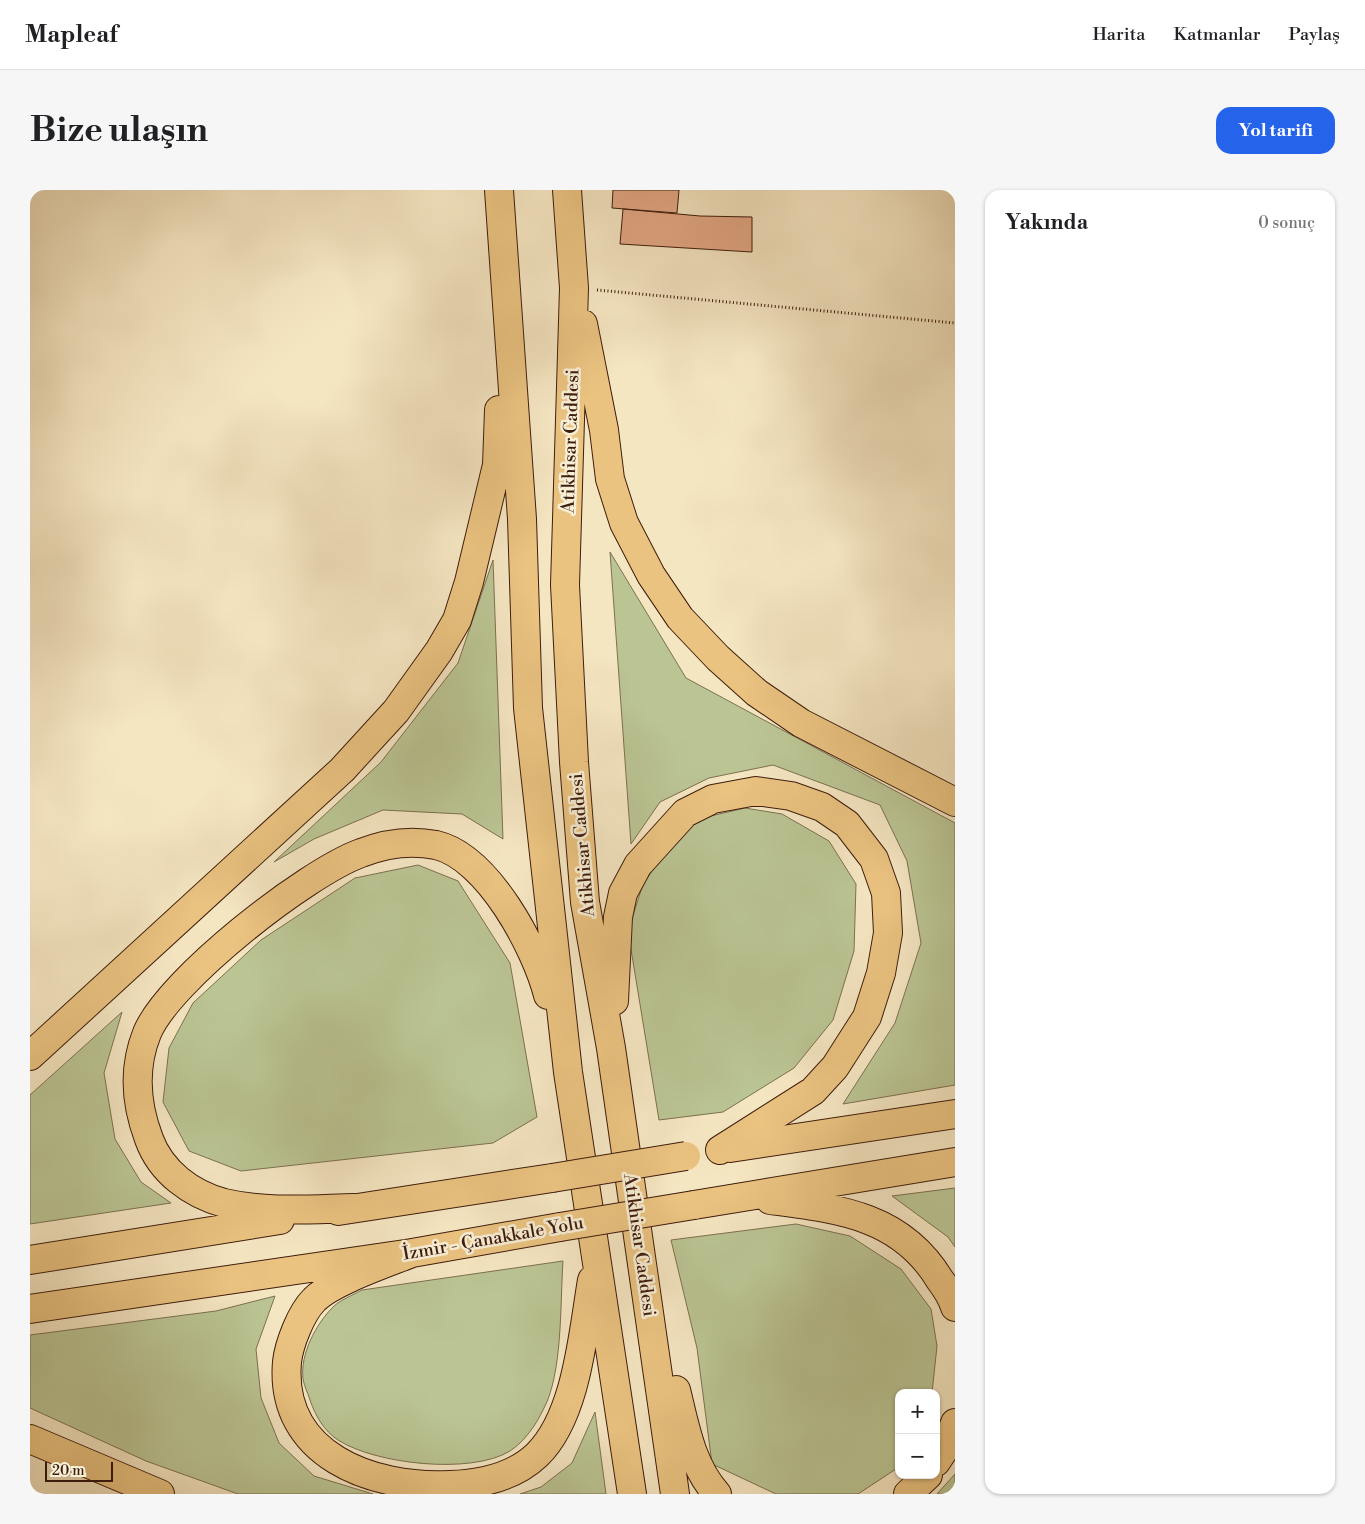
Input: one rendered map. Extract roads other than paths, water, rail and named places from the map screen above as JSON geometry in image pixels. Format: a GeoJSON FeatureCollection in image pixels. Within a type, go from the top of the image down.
{"type":"FeatureCollection","features":[{"type":"Feature","properties":{"kind":"highway"},"geometry":{"type":"LineString","coordinates":[[500,190],[504,273],[522,519],[528,708],[568,1072],[632,1494]]}},
{"type":"Feature","properties":{"kind":"highway","name":"Atikhisar Caddesi"},"geometry":{"type":"LineString","coordinates":[[567,190],[574,288],[565,585],[573,743],[585,902],[611,1048],[675,1494]]}},
{"type":"Feature","properties":{"kind":"highway"},"geometry":{"type":"LineString","coordinates":[[30,1056],[342,770],[396,710],[439,651],[457,620],[469,582],[497,465],[504,273]]}},
{"type":"Feature","properties":{"kind":"highway"},"geometry":{"type":"LineString","coordinates":[[574,288],[590,354],[613,488],[624,523],[651,575],[680,618],[718,658],[771,703],[810,728],[955,802]]}},
{"type":"Feature","properties":{"kind":"highway"},"geometry":{"type":"LineString","coordinates":[[611,1048],[618,917],[624,893],[638,865],[685,813],[713,799],[756,791],[791,796],[822,807],[847,824],[874,859],[886,893],[888,933],[881,973],[867,1017],[835,1067],[814,1091],[720,1150]]}},
{"type":"Feature","properties":{"kind":"highway"},"geometry":{"type":"LineString","coordinates":[[354,1208],[256,1209],[222,1202],[193,1189],[169,1173],[152,1149],[141,1120],[137,1089],[139,1061],[147,1033],[160,1010],[180,987],[218,951],[303,884],[359,853],[381,846],[412,842],[438,845],[461,858],[483,877],[499,897],[531,947],[543,976],[568,1072]]}},
{"type":"Feature","properties":{"kind":"highway"},"geometry":{"type":"LineString","coordinates":[[30,1260],[955,1114]]}},
{"type":"Feature","properties":{"kind":"highway","name":"İzmir - Çanakkale Yolu"},"geometry":{"type":"LineString","coordinates":[[30,1309],[412,1252],[955,1162]]}},
{"type":"Feature","properties":{"kind":"highway"},"geometry":{"type":"LineString","coordinates":[[741,1196],[851,1212],[886,1228],[920,1254],[935,1271],[955,1307]]}},
{"type":"Feature","properties":{"kind":"highway"},"geometry":{"type":"LineString","coordinates":[[412,1252],[342,1282],[314,1300],[298,1326],[288,1352],[286,1382],[295,1417],[314,1443],[344,1467],[383,1480],[420,1486],[473,1484],[507,1474],[537,1454],[555,1430],[572,1391],[596,1257]]}},
{"type":"Feature","properties":{"kind":"highway"},"geometry":{"type":"LineString","coordinates":[[642,1257],[694,1458],[706,1482],[717,1494]]}},
{"type":"Feature","properties":{"kind":"highway"},"geometry":{"type":"LineString","coordinates":[[940,1456],[946,1447],[955,1423]]}},
{"type":"Feature","properties":{"kind":"highway"},"geometry":{"type":"LineString","coordinates":[[30,1439],[160,1494]]}},
{"type":"Feature","properties":{"kind":"highway"},"geometry":{"type":"LineString","coordinates":[[908,1494],[924,1479]]}}]}
